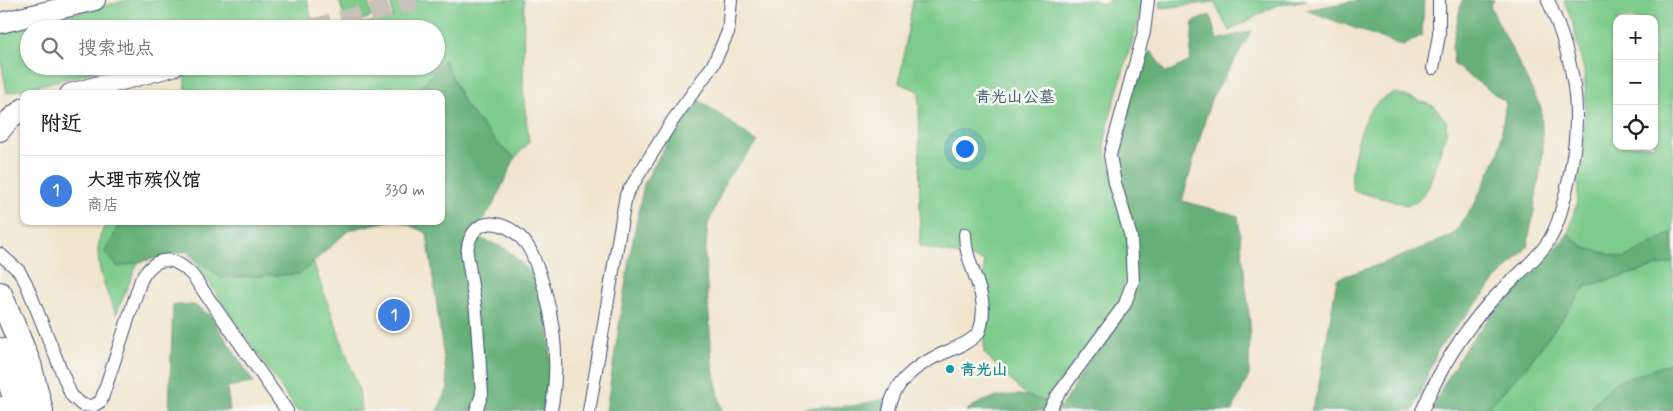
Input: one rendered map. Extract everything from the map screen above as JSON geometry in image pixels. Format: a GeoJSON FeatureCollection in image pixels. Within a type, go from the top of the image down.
{"type":"FeatureCollection","features":[{"type":"Feature","properties":{"kind":"highway"},"geometry":{"type":"LineString","coordinates":[[0,294],[28,364],[41,411]]}},
{"type":"Feature","properties":{"kind":"highway"},"geometry":{"type":"LineString","coordinates":[[0,350],[19,411]]}},
{"type":"Feature","properties":{"kind":"main road"},"geometry":{"type":"LineString","coordinates":[[1,23],[95,0]]}},
{"type":"Feature","properties":{"kind":"main road"},"geometry":{"type":"LineString","coordinates":[[85,90],[140,75]]}},
{"type":"Feature","properties":{"kind":"main road"},"geometry":{"type":"LineString","coordinates":[[0,105],[20,103]]}},
{"type":"Feature","properties":{"kind":"main road"},"geometry":{"type":"LineString","coordinates":[[0,131],[16,112],[20,110]]}},
{"type":"Feature","properties":{"kind":"street"},"geometry":{"type":"LineString","coordinates":[[589,411],[626,195],[673,120],[713,65],[728,32],[731,0]]}},
{"type":"Feature","properties":{"kind":"street"},"geometry":{"type":"LineString","coordinates":[[1048,411],[1125,304],[1133,281],[1134,251],[1115,183],[1110,155],[1144,32],[1148,0]]}},
{"type":"Feature","properties":{"kind":"street"},"geometry":{"type":"LineString","coordinates":[[1432,68],[1439,35],[1439,0]]}},
{"type":"Feature","properties":{"kind":"street"},"geometry":{"type":"LineString","coordinates":[[1422,411],[1458,343],[1490,302],[1540,252],[1552,236],[1561,212],[1576,136],[1577,101],[1570,59],[1548,0]]}},
{"type":"Feature","properties":{"kind":"street"},"geometry":{"type":"LineString","coordinates":[[476,411],[482,394],[476,311],[467,253],[468,244],[476,232],[482,226],[493,223],[507,226],[519,234],[526,242],[548,297],[556,366],[551,411]]}},
{"type":"Feature","properties":{"kind":"street"},"geometry":{"type":"LineString","coordinates":[[889,411],[895,391],[903,379],[919,365],[964,344],[979,332],[983,315],[980,284],[967,259],[965,234]]}},
{"type":"Feature","properties":{"kind":"street"},"geometry":{"type":"LineString","coordinates":[[0,254],[19,271],[26,283],[71,395],[82,406],[93,406],[101,401],[141,280],[152,266],[165,260],[177,262],[193,276],[287,411]]}},
{"type":"Feature","properties":{"kind":"street"},"geometry":{"type":"LineString","coordinates":[[0,406],[1,411]]}},
{"type":"Feature","properties":{"kind":"green space"},"geometry":{"type":"Polygon","coordinates":[[[128,0],[307,0],[312,20],[48,20],[128,0]]]}},
{"type":"Feature","properties":{"kind":"green space"},"geometry":{"type":"Polygon","coordinates":[[[339,0],[367,0],[373,16],[361,20],[345,20],[339,0]]]}},
{"type":"Feature","properties":{"kind":"green space"},"geometry":{"type":"Polygon","coordinates":[[[390,0],[524,0],[523,91],[529,142],[515,158],[501,147],[465,105],[445,62],[445,20],[380,20],[393,17],[390,0]]]}},
{"type":"Feature","properties":{"kind":"green space","name":"青光山公墓"},"geometry":{"type":"Polygon","coordinates":[[[913,0],[1094,0],[1105,5],[1109,0],[1141,0],[1142,8],[1109,119],[1104,146],[1128,223],[1128,275],[1116,312],[1040,406],[1015,385],[984,353],[984,261],[920,246],[919,91],[899,83],[913,0]]]}},
{"type":"Feature","properties":{"kind":"green space"},"geometry":{"type":"Polygon","coordinates":[[[1160,0],[1306,0],[1275,6],[1229,31],[1214,2],[1161,8],[1160,0]]]}},
{"type":"Feature","properties":{"kind":"green space"},"geometry":{"type":"Polygon","coordinates":[[[1360,0],[1424,0],[1422,35],[1403,46],[1306,10],[1360,0]]]}},
{"type":"Feature","properties":{"kind":"green space"},"geometry":{"type":"Polygon","coordinates":[[[1462,0],[1494,0],[1490,6],[1541,108],[1543,152],[1527,247],[1495,281],[1438,349],[1413,411],[1311,411],[1318,390],[1337,279],[1392,260],[1453,235],[1474,205],[1499,153],[1506,102],[1454,65],[1452,46],[1462,0]]]}},
{"type":"Feature","properties":{"kind":"green space"},"geometry":{"type":"Polygon","coordinates":[[[1564,0],[1673,0],[1673,232],[1624,258],[1585,248],[1568,234],[1577,202],[1586,102],[1584,70],[1573,24],[1564,0]]]}},
{"type":"Feature","properties":{"kind":"green space"},"geometry":{"type":"Polygon","coordinates":[[[1210,15],[1217,40],[1252,31],[1211,99],[1182,201],[1238,216],[1250,323],[1249,375],[1232,411],[966,411],[989,399],[1015,395],[1032,397],[1061,407],[1087,365],[1133,282],[1133,238],[1115,137],[1134,72],[1151,51],[1166,73],[1190,61],[1193,22],[1210,15]]]}},
{"type":"Feature","properties":{"kind":"green space"},"geometry":{"type":"Polygon","coordinates":[[[20,27],[20,75],[81,75],[7,93],[0,56],[0,32],[20,27]]]}},
{"type":"Feature","properties":{"kind":"green space"},"geometry":{"type":"Polygon","coordinates":[[[445,62],[465,105],[501,147],[515,158],[493,205],[472,235],[506,249],[532,273],[547,312],[552,378],[548,411],[437,411],[448,388],[427,233],[409,225],[445,225],[445,90],[418,90],[431,75],[445,75],[445,62]]]}},
{"type":"Feature","properties":{"kind":"green space"},"geometry":{"type":"Polygon","coordinates":[[[185,75],[431,75],[418,90],[186,90],[185,75]]]}},
{"type":"Feature","properties":{"kind":"green space"},"geometry":{"type":"Polygon","coordinates":[[[1396,93],[1434,106],[1446,121],[1447,131],[1428,188],[1418,201],[1408,205],[1354,191],[1352,184],[1353,163],[1366,118],[1373,107],[1385,97],[1396,93]]]}},
{"type":"Feature","properties":{"kind":"green space"},"geometry":{"type":"Polygon","coordinates":[[[699,100],[758,142],[728,177],[708,224],[705,256],[712,363],[722,411],[606,411],[629,260],[644,184],[669,139],[699,100]]]}},
{"type":"Feature","properties":{"kind":"green space"},"geometry":{"type":"Polygon","coordinates":[[[106,225],[119,225],[106,252],[118,267],[138,262],[116,314],[100,268],[98,255],[102,232],[106,225]]]}},
{"type":"Feature","properties":{"kind":"green space"},"geometry":{"type":"Polygon","coordinates":[[[119,225],[371,225],[349,230],[300,274],[221,278],[187,251],[118,267],[105,252],[119,225]]]}},
{"type":"Feature","properties":{"kind":"green space"},"geometry":{"type":"Polygon","coordinates":[[[1673,232],[1673,262],[1586,286],[1527,366],[1485,411],[1432,411],[1444,384],[1465,349],[1491,315],[1540,267],[1568,234],[1585,248],[1624,258],[1673,232]]]}},
{"type":"Feature","properties":{"kind":"green space"},"geometry":{"type":"Polygon","coordinates":[[[188,252],[221,278],[313,262],[359,390],[361,411],[297,411],[188,252]]]}},
{"type":"Feature","properties":{"kind":"green space"},"geometry":{"type":"Polygon","coordinates":[[[1673,262],[1673,362],[1614,383],[1592,407],[1593,411],[1485,411],[1527,366],[1586,286],[1673,262]]]}},
{"type":"Feature","properties":{"kind":"green space"},"geometry":{"type":"Polygon","coordinates":[[[173,305],[194,305],[210,315],[254,383],[227,387],[230,411],[169,411],[173,305]]]}},
{"type":"Feature","properties":{"kind":"green space"},"geometry":{"type":"Polygon","coordinates":[[[1673,362],[1673,411],[1593,411],[1592,407],[1614,383],[1673,362]]]}},
{"type":"Feature","properties":{"kind":"green space"},"geometry":{"type":"Polygon","coordinates":[[[893,397],[902,411],[792,411],[806,408],[852,406],[893,397]]]}},
{"type":"Feature","properties":{"kind":"tunnel"},"geometry":{"type":"LineString","coordinates":[[344,20],[416,0]]}},
{"type":"Feature","properties":{"kind":"place","name":"大理市殡仪馆"},"geometry":{"type":"Point","coordinates":[394,315]}},
{"type":"Feature","properties":{"kind":"place","name":"青光山"},"geometry":{"type":"Point","coordinates":[950,369]}}]}
